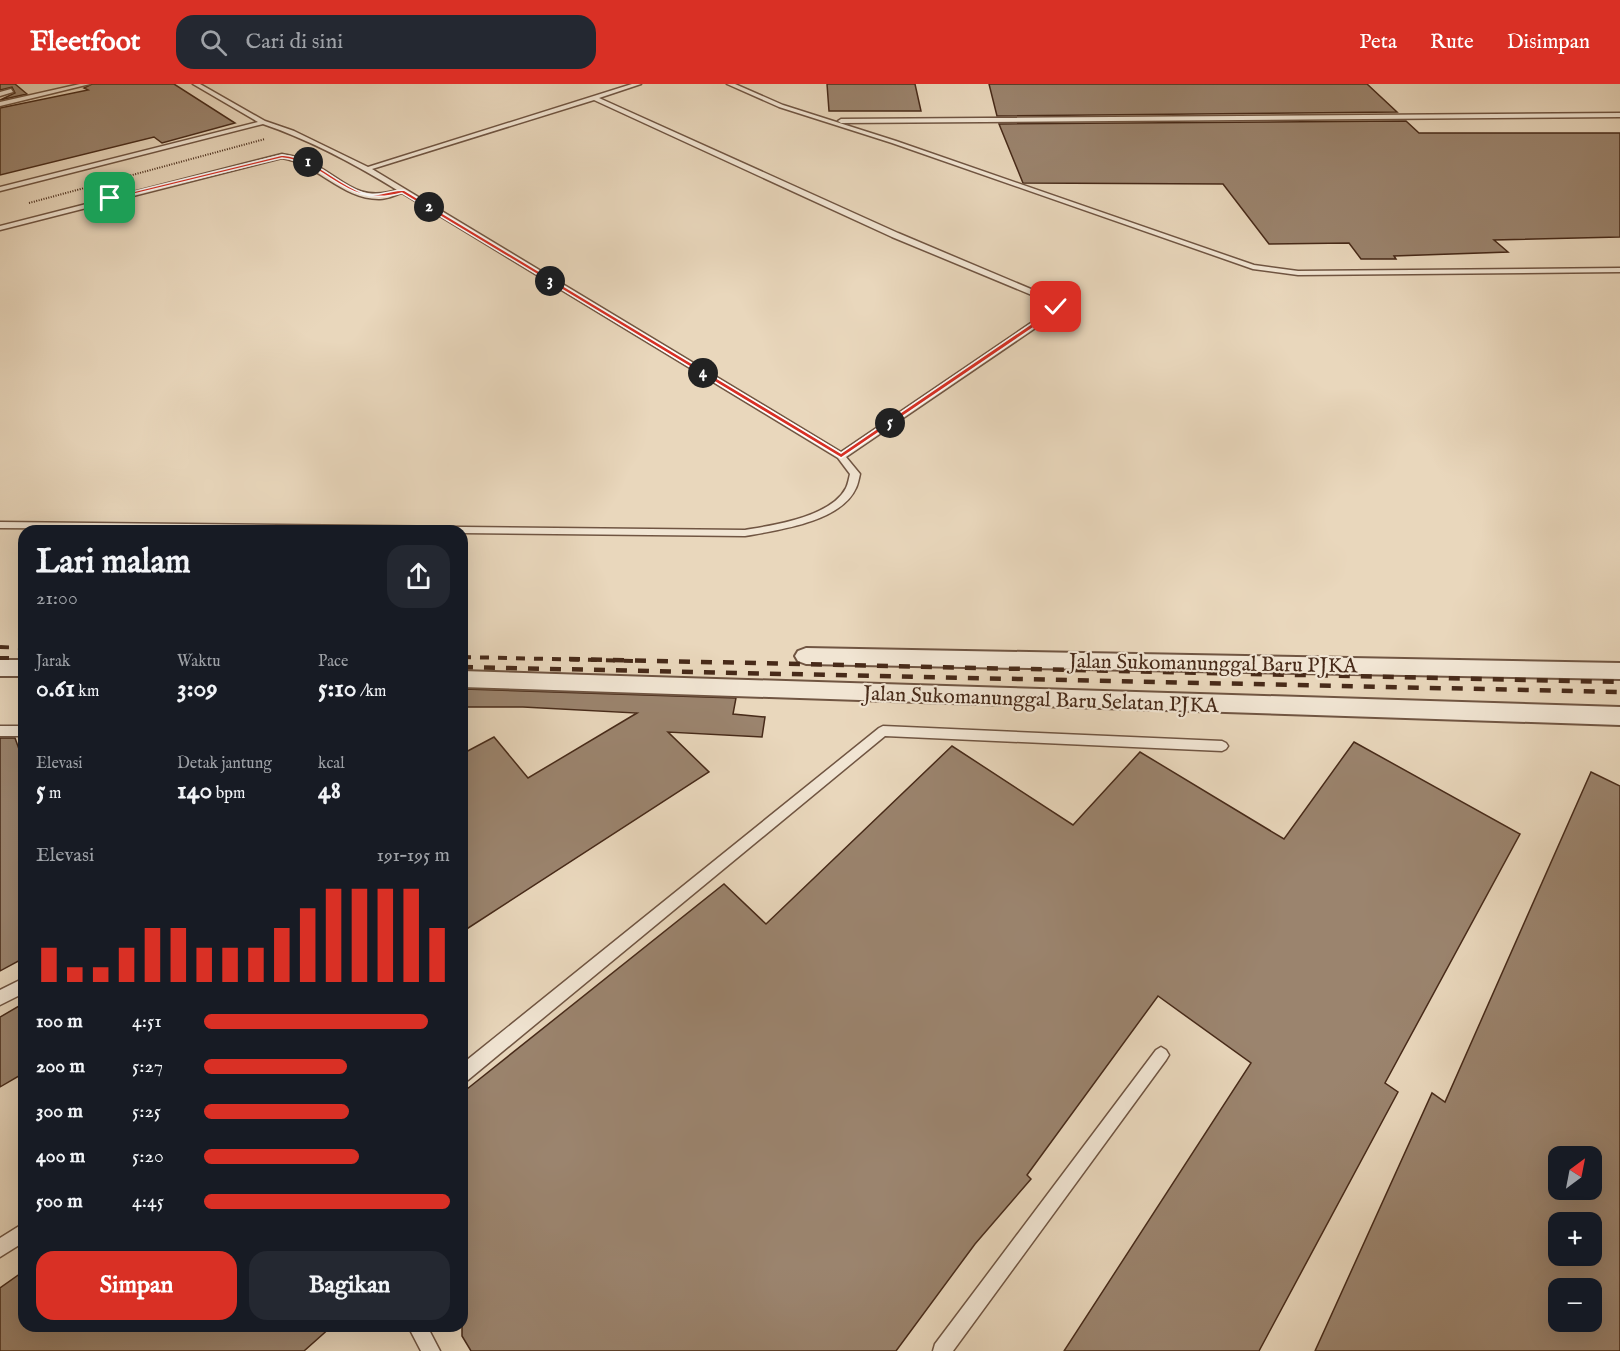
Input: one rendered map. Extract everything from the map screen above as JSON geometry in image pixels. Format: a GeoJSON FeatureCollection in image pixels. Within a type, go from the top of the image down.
{"type":"FeatureCollection","features":[{"type":"Feature","properties":{"kind":"street","name":"Jalan Sukomanunggal Baru PJKA"},"geometry":{"type":"LineString","coordinates":[[806,656],[1620,671]]}},
{"type":"Feature","properties":{"kind":"street"},"geometry":{"type":"LineString","coordinates":[[0,668],[18,668]]}},
{"type":"Feature","properties":{"kind":"street","name":"Jalan Sukomanunggal Baru Selatan PJKA"},"geometry":{"type":"LineString","coordinates":[[468,679],[1620,716]]}},
{"type":"Feature","properties":{"kind":"lane"},"geometry":{"type":"LineString","coordinates":[[0,104],[87,84]]}},
{"type":"Feature","properties":{"kind":"lane"},"geometry":{"type":"LineString","coordinates":[[196,84],[263,122],[292,132],[368,169],[841,456],[855,474],[854,483],[841,503],[797,524],[745,533],[468,530]]}},
{"type":"Feature","properties":{"kind":"lane"},"geometry":{"type":"LineString","coordinates":[[368,169],[638,84]]}},
{"type":"Feature","properties":{"kind":"lane"},"geometry":{"type":"LineString","coordinates":[[730,84],[781,106],[1253,267],[1275,271],[1620,270]]}},
{"type":"Feature","properties":{"kind":"lane"},"geometry":{"type":"LineString","coordinates":[[0,94],[12,91]]}},
{"type":"Feature","properties":{"kind":"lane"},"geometry":{"type":"LineString","coordinates":[[596,99],[895,235],[1054,302],[1056,307],[1050,314],[841,456]]}},
{"type":"Feature","properties":{"kind":"lane"},"geometry":{"type":"LineString","coordinates":[[828,121],[1620,115]]}},
{"type":"Feature","properties":{"kind":"lane"},"geometry":{"type":"LineString","coordinates":[[0,189],[263,122]]}},
{"type":"Feature","properties":{"kind":"lane"},"geometry":{"type":"LineString","coordinates":[[0,228],[282,156],[301,158],[362,195],[381,197],[402,191]]}},
{"type":"Feature","properties":{"kind":"lane"},"geometry":{"type":"LineString","coordinates":[[0,525],[18,525]]}},
{"type":"Feature","properties":{"kind":"lane"},"geometry":{"type":"LineString","coordinates":[[0,732],[18,731]]}},
{"type":"Feature","properties":{"kind":"lane"},"geometry":{"type":"LineString","coordinates":[[468,1069],[883,731],[1222,746]]}},
{"type":"Feature","properties":{"kind":"lane"},"geometry":{"type":"LineString","coordinates":[[0,998],[18,988]]}},
{"type":"Feature","properties":{"kind":"lane"},"geometry":{"type":"LineString","coordinates":[[942,1351],[1161,1055]]}},
{"type":"Feature","properties":{"kind":"lane"},"geometry":{"type":"LineString","coordinates":[[0,1248],[18,1236]]}},
{"type":"Feature","properties":{"kind":"lane"},"geometry":{"type":"LineString","coordinates":[[420,1332],[431,1351]]}},
{"type":"Feature","properties":{"kind":"path"},"geometry":{"type":"LineString","coordinates":[[23,205],[292,132]]}},
{"type":"Feature","properties":{"kind":"building"},"geometry":{"type":"Polygon","coordinates":[[[0,84],[15,84],[27,94],[0,100],[15,93],[12,87],[0,90],[0,84]]]}},
{"type":"Feature","properties":{"kind":"building"},"geometry":{"type":"Polygon","coordinates":[[[92,84],[174,84],[235,123],[162,143],[154,137],[0,175],[0,108],[88,90],[84,88],[92,84]]]}},
{"type":"Feature","properties":{"kind":"building"},"geometry":{"type":"Polygon","coordinates":[[[827,84],[915,84],[921,111],[829,111],[827,84]]]}},
{"type":"Feature","properties":{"kind":"building"},"geometry":{"type":"Polygon","coordinates":[[[989,84],[1367,84],[1397,112],[997,116],[989,84]]]}},
{"type":"Feature","properties":{"kind":"building"},"geometry":{"type":"Polygon","coordinates":[[[1406,121],[1419,133],[1620,133],[1620,237],[1494,240],[1508,252],[1394,256],[1396,259],[1361,259],[1349,243],[1269,244],[1223,184],[1023,183],[999,124],[1406,121]]]}},
{"type":"Feature","properties":{"kind":"building"},"geometry":{"type":"Polygon","coordinates":[[[468,689],[736,698],[733,714],[765,717],[762,737],[668,732],[709,772],[468,928],[468,751],[494,737],[528,778],[637,713],[523,707],[468,707],[468,689]]]}},
{"type":"Feature","properties":{"kind":"building"},"geometry":{"type":"Polygon","coordinates":[[[0,738],[15,738],[18,746],[18,961],[0,971],[0,738]]]}},
{"type":"Feature","properties":{"kind":"building"},"geometry":{"type":"Polygon","coordinates":[[[1354,742],[1520,834],[1385,1083],[1398,1092],[1259,1351],[1064,1351],[1251,1063],[1158,996],[1027,1175],[1031,1179],[975,1244],[896,1351],[471,1351],[462,1336],[462,1332],[468,1332],[468,1088],[724,884],[766,924],[952,746],[1073,825],[1140,752],[1284,839],[1354,742]]]}},
{"type":"Feature","properties":{"kind":"building"},"geometry":{"type":"Polygon","coordinates":[[[1591,772],[1620,786],[1620,1351],[1315,1351],[1432,1093],[1445,1102],[1591,772]]]}},
{"type":"Feature","properties":{"kind":"building"},"geometry":{"type":"Polygon","coordinates":[[[18,1006],[18,1076],[0,1087],[0,1017],[18,1006]]]}},
{"type":"Feature","properties":{"kind":"building"},"geometry":{"type":"Polygon","coordinates":[[[18,1275],[18,1332],[325,1332],[304,1351],[0,1351],[0,1288],[18,1275]]]}},
{"type":"Feature","properties":{"kind":"railway"},"geometry":{"type":"LineString","coordinates":[[0,647],[18,648]]}},
{"type":"Feature","properties":{"kind":"railway"},"geometry":{"type":"LineString","coordinates":[[468,657],[638,661]]}},
{"type":"Feature","properties":{"kind":"railway"},"geometry":{"type":"LineString","coordinates":[[0,658],[18,658]]}},
{"type":"Feature","properties":{"kind":"railway"},"geometry":{"type":"LineString","coordinates":[[569,659],[1620,682]]}},
{"type":"Feature","properties":{"kind":"railway"},"geometry":{"type":"LineString","coordinates":[[468,667],[1620,692]]}},
{"type":"Feature","properties":{"kind":"route"},"geometry":{"type":"LineString","coordinates":[[110,198],[282,156],[301,158],[362,195],[381,197],[402,191],[841,456],[1050,314],[1056,307]]}}]}
